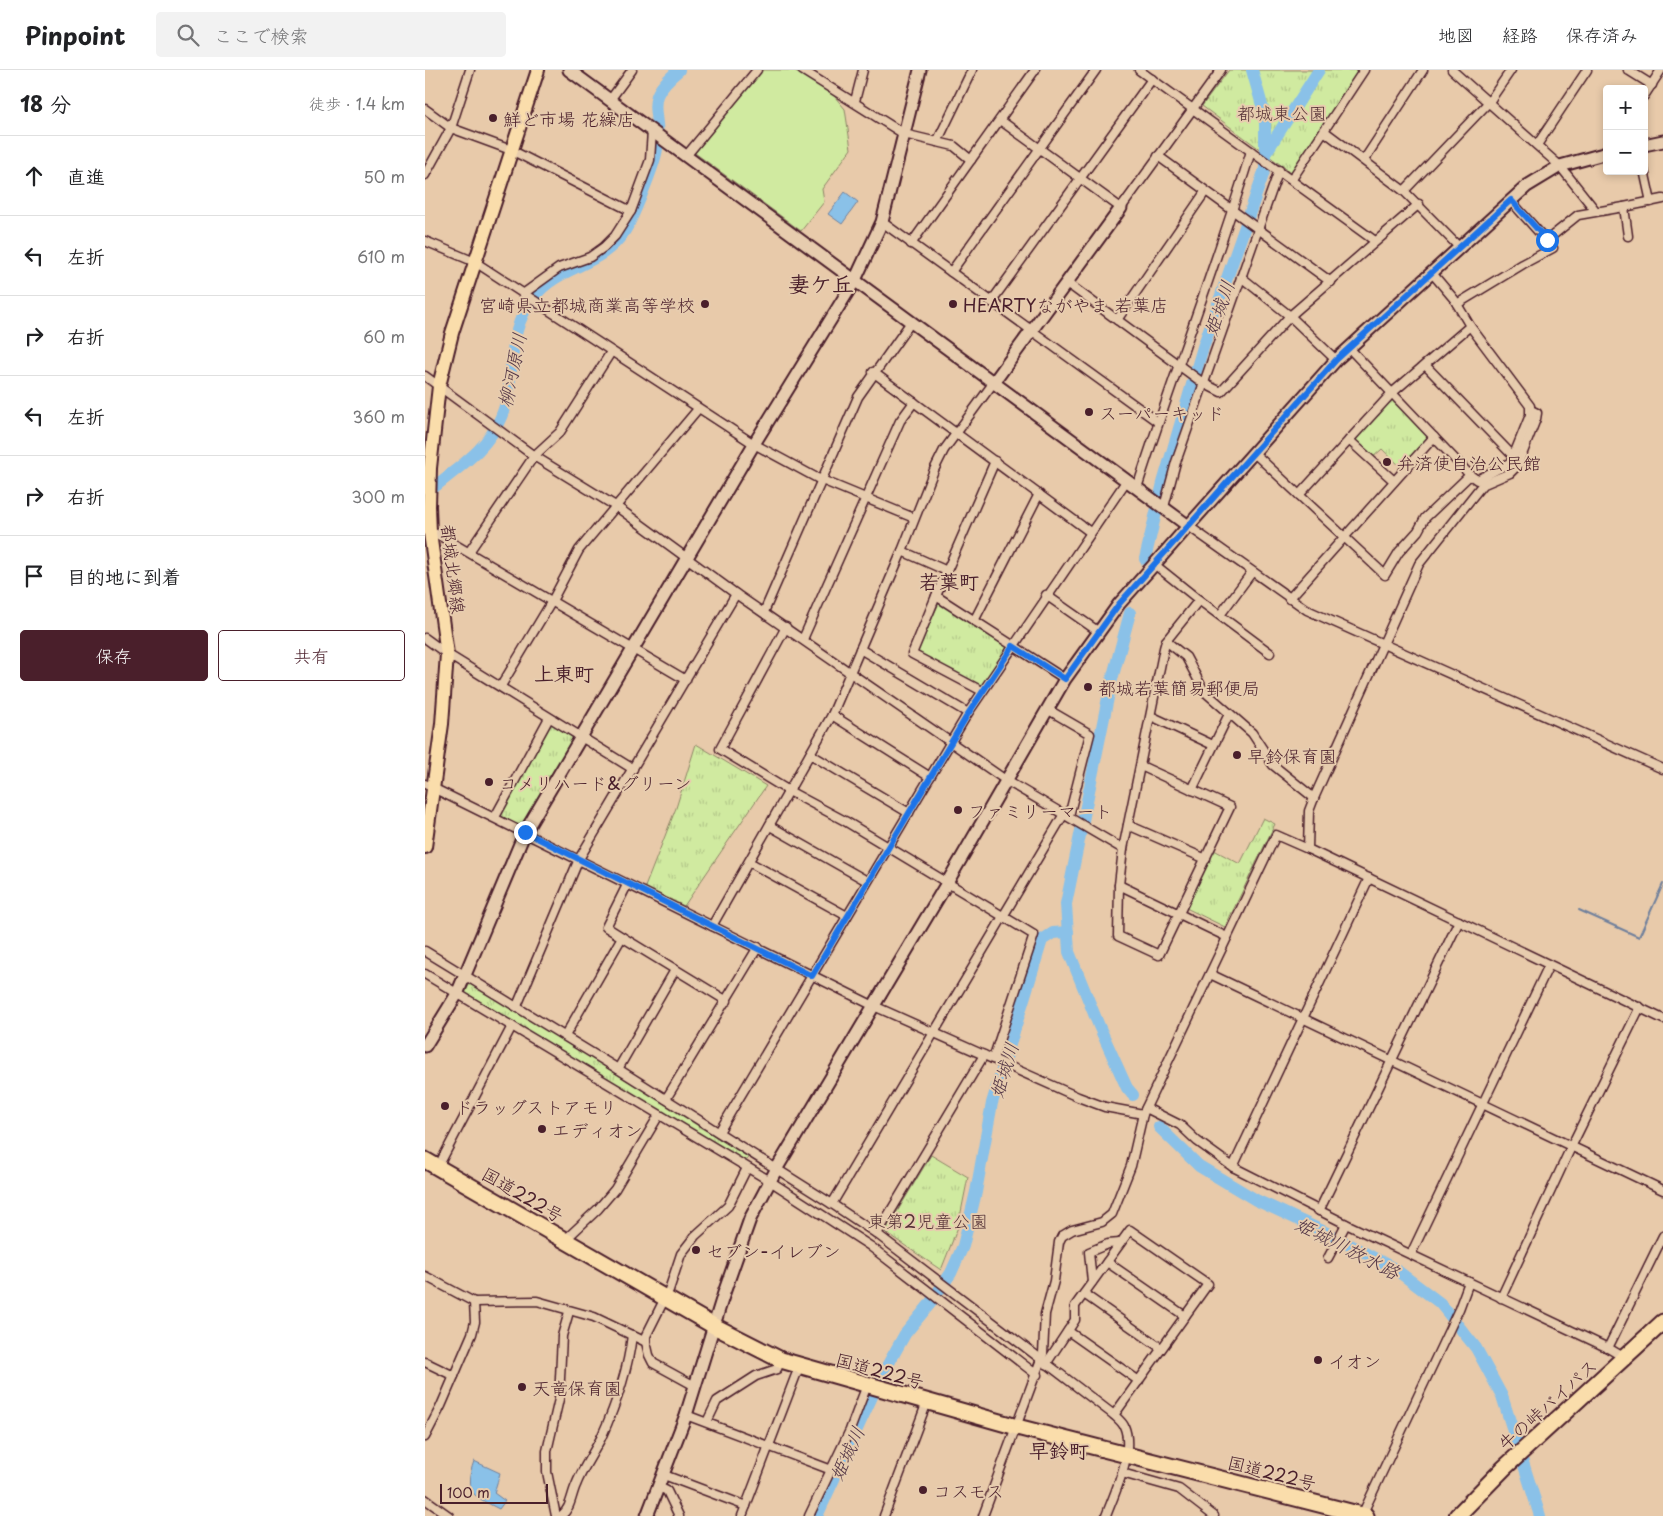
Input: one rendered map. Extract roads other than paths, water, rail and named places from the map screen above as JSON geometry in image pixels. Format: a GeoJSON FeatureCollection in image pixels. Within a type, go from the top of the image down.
{"type":"FeatureCollection","features":[{"type":"Feature","properties":{"kind":"highway","name":"国道222号"},"geometry":{"type":"LineString","coordinates":[[425,1160],[714,1326],[781,1360],[799,1367],[1126,1455],[1364,1515]]}},
{"type":"Feature","properties":{"kind":"highway","name":"牛の峠バイパス"},"geometry":{"type":"LineString","coordinates":[[1458,1515],[1504,1468],[1534,1443],[1663,1322]]}},
{"type":"Feature","properties":{"kind":"main road","name":"都城北郷線"},"geometry":{"type":"LineString","coordinates":[[425,847],[430,785],[447,654],[430,533],[428,504],[428,477],[439,386],[452,333],[538,70]]}},
{"type":"Feature","properties":{"kind":"street"},"geometry":{"type":"LineString","coordinates":[[425,175],[451,128],[470,70]]}},
{"type":"Feature","properties":{"kind":"street"},"geometry":{"type":"LineString","coordinates":[[569,70],[1289,599],[1307,610],[1382,644],[1663,768]]}},
{"type":"Feature","properties":{"kind":"street"},"geometry":{"type":"LineString","coordinates":[[610,100],[632,70]]}},
{"type":"Feature","properties":{"kind":"street"},"geometry":{"type":"LineString","coordinates":[[686,156],[757,70]]}},
{"type":"Feature","properties":{"kind":"street"},"geometry":{"type":"LineString","coordinates":[[802,70],[855,101],[904,134],[954,146],[971,160]]}},
{"type":"Feature","properties":{"kind":"street"},"geometry":{"type":"LineString","coordinates":[[855,101],[863,70]]}},
{"type":"Feature","properties":{"kind":"street"},"geometry":{"type":"LineString","coordinates":[[425,1046],[457,994],[525,832],[754,444],[855,280],[882,222],[920,70]]}},
{"type":"Feature","properties":{"kind":"street"},"geometry":{"type":"LineString","coordinates":[[937,142],[972,70]]}},
{"type":"Feature","properties":{"kind":"street"},"geometry":{"type":"LineString","coordinates":[[911,244],[1035,70]]}},
{"type":"Feature","properties":{"kind":"street"},"geometry":{"type":"LineString","coordinates":[[951,272],[1096,70]]}},
{"type":"Feature","properties":{"kind":"street"},"geometry":{"type":"LineString","coordinates":[[1139,70],[1193,107],[1375,241]]}},
{"type":"Feature","properties":{"kind":"street"},"geometry":{"type":"LineString","coordinates":[[713,926],[831,715],[902,551],[934,470],[956,434],[1221,70]]}},
{"type":"Feature","properties":{"kind":"street"},"geometry":{"type":"LineString","coordinates":[[1292,179],[1364,70]]}},
{"type":"Feature","properties":{"kind":"street"},"geometry":{"type":"LineString","coordinates":[[1364,160],[1423,70]]}},
{"type":"Feature","properties":{"kind":"street"},"geometry":{"type":"LineString","coordinates":[[1452,70],[1560,166],[1595,210]]}},
{"type":"Feature","properties":{"kind":"street"},"geometry":{"type":"LineString","coordinates":[[1405,191],[1489,102],[1511,70]]}},
{"type":"Feature","properties":{"kind":"street"},"geometry":{"type":"LineString","coordinates":[[1537,145],[1587,70]]}},
{"type":"Feature","properties":{"kind":"street"},"geometry":{"type":"LineString","coordinates":[[1628,70],[1652,85]]}},
{"type":"Feature","properties":{"kind":"street"},"geometry":{"type":"LineString","coordinates":[[1648,90],[1661,70]]}},
{"type":"Feature","properties":{"kind":"street"},"geometry":{"type":"LineString","coordinates":[[991,302],[1151,79]]}},
{"type":"Feature","properties":{"kind":"street"},"geometry":{"type":"LineString","coordinates":[[425,109],[451,128],[511,150],[631,211]]}},
{"type":"Feature","properties":{"kind":"street"},"geometry":{"type":"LineString","coordinates":[[999,120],[1121,208]]}},
{"type":"Feature","properties":{"kind":"street"},"geometry":{"type":"LineString","coordinates":[[525,295],[559,268],[590,256],[604,247],[615,236],[631,211],[650,160],[652,131]]}},
{"type":"Feature","properties":{"kind":"street"},"geometry":{"type":"LineString","coordinates":[[1324,131],[1405,191],[1459,247]]}},
{"type":"Feature","properties":{"kind":"street"},"geometry":{"type":"LineString","coordinates":[[1648,144],[1663,141]]}},
{"type":"Feature","properties":{"kind":"street"},"geometry":{"type":"LineString","coordinates":[[1138,489],[1158,422],[1254,153]]}},
{"type":"Feature","properties":{"kind":"street"},"geometry":{"type":"LineString","coordinates":[[647,1516],[686,1415],[737,1253],[751,1219],[777,1168],[875,1006],[1065,679],[1119,604],[1187,525],[1336,360],[1511,200],[1541,176],[1560,166],[1603,154]]}},
{"type":"Feature","properties":{"kind":"street"},"geometry":{"type":"LineString","coordinates":[[1158,156],[1331,282]]}},
{"type":"Feature","properties":{"kind":"street"},"geometry":{"type":"LineString","coordinates":[[1162,505],[1203,383],[1258,230],[1277,169]]}},
{"type":"Feature","properties":{"kind":"street"},"geometry":{"type":"LineString","coordinates":[[1645,175],[1651,202]]}},
{"type":"Feature","properties":{"kind":"street"},"geometry":{"type":"LineString","coordinates":[[1117,320],[1205,192]]}},
{"type":"Feature","properties":{"kind":"street"},"geometry":{"type":"LineString","coordinates":[[1547,240],[1578,215],[1595,210],[1623,207],[1663,199]]}},
{"type":"Feature","properties":{"kind":"street"},"geometry":{"type":"LineString","coordinates":[[1457,304],[1553,248],[1511,200]]}},
{"type":"Feature","properties":{"kind":"street"},"geometry":{"type":"LineString","coordinates":[[1067,283],[1203,383],[1221,392],[1290,316],[1419,204]]}},
{"type":"Feature","properties":{"kind":"street"},"geometry":{"type":"LineString","coordinates":[[1623,207],[1628,236]]}},
{"type":"Feature","properties":{"kind":"street"},"geometry":{"type":"LineString","coordinates":[[882,222],[1158,422]]}},
{"type":"Feature","properties":{"kind":"street"},"geometry":{"type":"LineString","coordinates":[[425,241],[475,262],[754,444],[821,479],[914,518]]}},
{"type":"Feature","properties":{"kind":"street"},"geometry":{"type":"LineString","coordinates":[[1308,850],[1309,811],[1314,798],[1382,644],[1425,554],[1482,485],[1510,473],[1518,465],[1536,419],[1537,413],[1531,410],[1470,326],[1457,304],[1432,273]]}},
{"type":"Feature","properties":{"kind":"street"},"geometry":{"type":"LineString","coordinates":[[1241,276],[1290,316],[1336,360]]}},
{"type":"Feature","properties":{"kind":"street"},"geometry":{"type":"LineString","coordinates":[[764,612],[858,398],[873,372],[911,322]]}},
{"type":"Feature","properties":{"kind":"street"},"geometry":{"type":"LineString","coordinates":[[1299,495],[1392,393],[1470,326]]}},
{"type":"Feature","properties":{"kind":"street"},"geometry":{"type":"LineString","coordinates":[[1349,348],[1470,475],[1477,480],[1507,465],[1514,457],[1531,410]]}},
{"type":"Feature","properties":{"kind":"street"},"geometry":{"type":"LineString","coordinates":[[469,552],[534,456],[560,432],[611,352]]}},
{"type":"Feature","properties":{"kind":"street"},"geometry":{"type":"LineString","coordinates":[[1425,365],[1514,457]]}},
{"type":"Feature","properties":{"kind":"street"},"geometry":{"type":"LineString","coordinates":[[873,372],[1090,532]]}},
{"type":"Feature","properties":{"kind":"street"},"geometry":{"type":"LineString","coordinates":[[425,376],[534,456],[617,507],[736,594],[1007,781],[1123,850]]}},
{"type":"Feature","properties":{"kind":"street"},"geometry":{"type":"LineString","coordinates":[[803,639],[900,421],[914,402]]}},
{"type":"Feature","properties":{"kind":"street"},"geometry":{"type":"LineString","coordinates":[[501,686],[552,601],[579,550],[698,409]]}},
{"type":"Feature","properties":{"kind":"street"},"geometry":{"type":"LineString","coordinates":[[1289,599],[1434,437]]}},
{"type":"Feature","properties":{"kind":"street"},"geometry":{"type":"LineString","coordinates":[[1349,440],[1394,481]]}},
{"type":"Feature","properties":{"kind":"street"},"geometry":{"type":"LineString","coordinates":[[1253,452],[1385,575],[1399,552],[1418,531],[1425,518],[1470,475]]}},
{"type":"Feature","properties":{"kind":"street"},"geometry":{"type":"LineString","coordinates":[[982,691],[912,654],[995,461]]}},
{"type":"Feature","properties":{"kind":"street"},"geometry":{"type":"LineString","coordinates":[[719,1132],[982,691],[1046,595],[1127,480]]}},
{"type":"Feature","properties":{"kind":"street"},"geometry":{"type":"LineString","coordinates":[[974,621],[1039,494]]}},
{"type":"Feature","properties":{"kind":"street"},"geometry":{"type":"LineString","coordinates":[[430,533],[469,552],[686,680]]}},
{"type":"Feature","properties":{"kind":"street"},"geometry":{"type":"LineString","coordinates":[[902,551],[947,571]]}},
{"type":"Feature","properties":{"kind":"street"},"geometry":{"type":"LineString","coordinates":[[1154,564],[1270,652]]}},
{"type":"Feature","properties":{"kind":"street"},"geometry":{"type":"LineString","coordinates":[[1220,615],[1252,572]]}},
{"type":"Feature","properties":{"kind":"street"},"geometry":{"type":"LineString","coordinates":[[517,1006],[579,859],[736,594]]}},
{"type":"Feature","properties":{"kind":"street"},"geometry":{"type":"LineString","coordinates":[[1046,595],[1099,632]]}},
{"type":"Feature","properties":{"kind":"street"},"geometry":{"type":"LineString","coordinates":[[936,596],[1065,679]]}},
{"type":"Feature","properties":{"kind":"street"},"geometry":{"type":"LineString","coordinates":[[1141,766],[1230,807],[1159,956],[1118,936],[1119,885],[1123,850],[1166,641],[1199,600]]}},
{"type":"Feature","properties":{"kind":"street"},"geometry":{"type":"LineString","coordinates":[[786,627],[720,749],[789,791],[845,821],[1034,935],[997,1060]]}},
{"type":"Feature","properties":{"kind":"street"},"geometry":{"type":"LineString","coordinates":[[425,638],[447,654],[633,769]]}},
{"type":"Feature","properties":{"kind":"street"},"geometry":{"type":"LineString","coordinates":[[1166,641],[1187,657],[1204,691],[1252,733],[1273,765],[1314,798]]}},
{"type":"Feature","properties":{"kind":"street"},"geometry":{"type":"LineString","coordinates":[[860,649],[968,714]]}},
{"type":"Feature","properties":{"kind":"street"},"geometry":{"type":"LineString","coordinates":[[832,1204],[1066,815],[1090,734],[1047,709]]}},
{"type":"Feature","properties":{"kind":"street"},"geometry":{"type":"LineString","coordinates":[[1192,790],[1229,714]]}},
{"type":"Feature","properties":{"kind":"street"},"geometry":{"type":"LineString","coordinates":[[831,715],[930,777]]}},
{"type":"Feature","properties":{"kind":"street"},"geometry":{"type":"LineString","coordinates":[[1151,716],[1213,745]]}},
{"type":"Feature","properties":{"kind":"street"},"geometry":{"type":"LineString","coordinates":[[495,817],[549,718]]}},
{"type":"Feature","properties":{"kind":"street"},"geometry":{"type":"LineString","coordinates":[[810,754],[909,813]]}},
{"type":"Feature","properties":{"kind":"street"},"geometry":{"type":"LineString","coordinates":[[430,785],[627,884],[758,947],[812,976],[934,1033],[1094,1103],[1145,1111],[1180,1125],[1197,1141],[1233,1167],[1319,1211],[1344,1228],[1411,1254],[1608,1348],[1625,1358]]}},
{"type":"Feature","properties":{"kind":"street"},"geometry":{"type":"LineString","coordinates":[[1128,825],[1206,860]]}},
{"type":"Feature","properties":{"kind":"street"},"geometry":{"type":"LineString","coordinates":[[770,826],[867,882]]}},
{"type":"Feature","properties":{"kind":"street"},"geometry":{"type":"LineString","coordinates":[[1043,1362],[1045,1314],[1054,1281],[1059,1242],[1062,1236],[1072,1230],[1103,1222],[1112,1214],[1131,1166],[1145,1111],[1276,834],[1663,1019]]}},
{"type":"Feature","properties":{"kind":"street"},"geometry":{"type":"LineString","coordinates":[[749,862],[847,916]]}},
{"type":"Feature","properties":{"kind":"street"},"geometry":{"type":"LineString","coordinates":[[1233,1167],[1302,1016],[1369,878]]}},
{"type":"Feature","properties":{"kind":"street"},"geometry":{"type":"LineString","coordinates":[[627,884],[605,927],[727,1001]]}},
{"type":"Feature","properties":{"kind":"street"},"geometry":{"type":"LineString","coordinates":[[1119,885],[1227,937]]}},
{"type":"Feature","properties":{"kind":"street"},"geometry":{"type":"LineString","coordinates":[[1319,1211],[1459,921]]}},
{"type":"Feature","properties":{"kind":"street"},"geometry":{"type":"LineString","coordinates":[[565,1036],[622,937]]}},
{"type":"Feature","properties":{"kind":"street"},"geometry":{"type":"LineString","coordinates":[[666,1099],[758,947]]}},
{"type":"Feature","properties":{"kind":"street"},"geometry":{"type":"LineString","coordinates":[[425,951],[777,1168],[877,1234],[1114,1415],[1124,1426],[1128,1443],[1122,1473],[1106,1516]]}},
{"type":"Feature","properties":{"kind":"street"},"geometry":{"type":"LineString","coordinates":[[1411,1254],[1549,964]]}},
{"type":"Feature","properties":{"kind":"street"},"geometry":{"type":"LineString","coordinates":[[618,1069],[675,970]]}},
{"type":"Feature","properties":{"kind":"street"},"geometry":{"type":"LineString","coordinates":[[425,974],[770,1181],[869,1246],[1037,1375]]}},
{"type":"Feature","properties":{"kind":"street"},"geometry":{"type":"LineString","coordinates":[[1210,974],[1663,1188]]}},
{"type":"Feature","properties":{"kind":"street"},"geometry":{"type":"LineString","coordinates":[[1501,1298],[1571,1145],[1639,1007]]}},
{"type":"Feature","properties":{"kind":"street"},"geometry":{"type":"LineString","coordinates":[[439,1167],[512,1026]]}},
{"type":"Feature","properties":{"kind":"street"},"geometry":{"type":"LineString","coordinates":[[877,1234],[984,1055]]}},
{"type":"Feature","properties":{"kind":"street"},"geometry":{"type":"LineString","coordinates":[[565,1240],[599,1209],[615,1188],[659,1115]]}},
{"type":"Feature","properties":{"kind":"street"},"geometry":{"type":"LineString","coordinates":[[695,1386],[653,1363],[646,1342],[646,1336],[665,1298],[681,1254],[695,1236],[727,1206],[747,1168]]}},
{"type":"Feature","properties":{"kind":"street"},"geometry":{"type":"LineString","coordinates":[[1328,1258],[1344,1228]]}},
{"type":"Feature","properties":{"kind":"street"},"geometry":{"type":"LineString","coordinates":[[983,1516],[1043,1362],[1075,1320],[1075,1306],[1130,1230],[1208,1284],[1114,1415]]}},
{"type":"Feature","properties":{"kind":"street"},"geometry":{"type":"LineString","coordinates":[[1608,1348],[1663,1236]]}},
{"type":"Feature","properties":{"kind":"street"},"geometry":{"type":"LineString","coordinates":[[1092,1282],[1089,1252],[1108,1244],[1120,1243]]}},
{"type":"Feature","properties":{"kind":"street"},"geometry":{"type":"LineString","coordinates":[[1107,1262],[1185,1316]]}},
{"type":"Feature","properties":{"kind":"street"},"geometry":{"type":"LineString","coordinates":[[425,1276],[474,1302],[537,1301],[569,1312],[594,1317],[646,1342]]}},
{"type":"Feature","properties":{"kind":"street"},"geometry":{"type":"LineString","coordinates":[[1364,1515],[1459,1309],[1469,1282]]}},
{"type":"Feature","properties":{"kind":"street"},"geometry":{"type":"LineString","coordinates":[[1084,1294],[1161,1348]]}},
{"type":"Feature","properties":{"kind":"street"},"geometry":{"type":"LineString","coordinates":[[425,1437],[454,1376],[475,1322],[474,1302]]}},
{"type":"Feature","properties":{"kind":"street"},"geometry":{"type":"LineString","coordinates":[[556,1516],[547,1472],[547,1451],[559,1399],[562,1336],[569,1312]]}},
{"type":"Feature","properties":{"kind":"street"},"geometry":{"type":"LineString","coordinates":[[1068,1331],[1139,1381]]}},
{"type":"Feature","properties":{"kind":"street"},"geometry":{"type":"LineString","coordinates":[[561,1516],[569,1506],[575,1486],[601,1438],[615,1405],[629,1364],[633,1335]]}},
{"type":"Feature","properties":{"kind":"street"},"geometry":{"type":"LineString","coordinates":[[707,1422],[717,1401],[756,1376],[777,1369],[781,1360]]}},
{"type":"Feature","properties":{"kind":"street"},"geometry":{"type":"LineString","coordinates":[[425,1362],[454,1376]]}},
{"type":"Feature","properties":{"kind":"street"},"geometry":{"type":"LineString","coordinates":[[743,1516],[799,1367]]}},
{"type":"Feature","properties":{"kind":"street"},"geometry":{"type":"LineString","coordinates":[[809,1516],[829,1469],[850,1430],[867,1385]]}},
{"type":"Feature","properties":{"kind":"street"},"geometry":{"type":"LineString","coordinates":[[884,1516],[927,1402]]}},
{"type":"Feature","properties":{"kind":"street"},"geometry":{"type":"LineString","coordinates":[[686,1415],[829,1469]]}},
{"type":"Feature","properties":{"kind":"street"},"geometry":{"type":"LineString","coordinates":[[1122,1473],[1179,1488],[1214,1516]]}},
{"type":"Feature","properties":{"kind":"street"},"geometry":{"type":"LineString","coordinates":[[664,1475],[746,1506]]}},
{"type":"Feature","properties":{"kind":"street"},"geometry":{"type":"LineString","coordinates":[[659,1487],[667,1491],[679,1516]]}},
{"type":"Feature","properties":{"kind":"street"},"geometry":{"type":"LineString","coordinates":[[425,1499],[449,1516]]}},
{"type":"Feature","properties":{"kind":"water"},"geometry":{"type":"Polygon","coordinates":[[[845,192],[858,202],[842,224],[828,214],[845,192]]]}},
{"type":"Feature","properties":{"kind":"water"},"geometry":{"type":"Polygon","coordinates":[[[474,1461],[500,1473],[494,1493],[505,1501],[499,1509],[472,1492],[469,1480],[474,1461]]]}},
{"type":"Feature","properties":{"kind":"waterway","name":"柳河原川"},"geometry":{"type":"LineString","coordinates":[[425,495],[478,451],[495,430],[506,403],[514,343],[518,328],[533,298],[555,278],[603,253],[624,232],[643,191],[656,155],[658,134],[656,98],[667,81],[679,70]]}},
{"type":"Feature","properties":{"kind":"waterway","name":"姫城川"},"geometry":{"type":"LineString","coordinates":[[1145,559],[1163,483],[1203,347],[1265,169],[1265,116],[1252,70]]}},
{"type":"Feature","properties":{"kind":"waterway","name":"姫城川"},"geometry":{"type":"LineString","coordinates":[[1267,151],[1319,70]]}},
{"type":"Feature","properties":{"kind":"waterway","name":"姫城川"},"geometry":{"type":"LineString","coordinates":[[1130,613],[1111,683],[1066,904],[1069,952],[1099,1026],[1127,1088],[1133,1095]]}},
{"type":"Feature","properties":{"kind":"waterway"},"geometry":{"type":"LineString","coordinates":[[1579,910],[1639,937],[1663,884]]}},
{"type":"Feature","properties":{"kind":"waterway","name":"姫城川"},"geometry":{"type":"LineString","coordinates":[[817,1516],[881,1377],[905,1334],[929,1305],[951,1273],[963,1246],[976,1192],[992,1103],[1042,940],[1053,933],[1068,932]]}},
{"type":"Feature","properties":{"kind":"waterway","name":"姫城川放水路"},"geometry":{"type":"LineString","coordinates":[[1159,1127],[1199,1166],[1256,1200],[1329,1234],[1395,1269],[1440,1303],[1476,1348],[1502,1396],[1540,1516]]}},
{"type":"Feature","properties":{"kind":"place","name":"鮮ど市場 花繰店"},"geometry":{"type":"Point","coordinates":[493,118]}},
{"type":"Feature","properties":{"kind":"place","name":"宮崎県立都城商業高等学校"},"geometry":{"type":"Point","coordinates":[705,304]}},
{"type":"Feature","properties":{"kind":"place","name":"HEARTYながやま 若葉店"},"geometry":{"type":"Point","coordinates":[953,304]}},
{"type":"Feature","properties":{"kind":"place","name":"スーパーキッド"},"geometry":{"type":"Point","coordinates":[1089,412]}},
{"type":"Feature","properties":{"kind":"place","name":"弁済使自治公民館"},"geometry":{"type":"Point","coordinates":[1387,462]}},
{"type":"Feature","properties":{"kind":"place","name":"都城若葉簡易郵便局"},"geometry":{"type":"Point","coordinates":[1088,687]}},
{"type":"Feature","properties":{"kind":"place","name":"早鈴保育園"},"geometry":{"type":"Point","coordinates":[1237,755]}},
{"type":"Feature","properties":{"kind":"place","name":"コメリハード&グリーン"},"geometry":{"type":"Point","coordinates":[489,782]}},
{"type":"Feature","properties":{"kind":"place","name":"ファミリーマート"},"geometry":{"type":"Point","coordinates":[958,810]}},
{"type":"Feature","properties":{"kind":"place","name":"ドラッグストアモリ"},"geometry":{"type":"Point","coordinates":[445,1106]}},
{"type":"Feature","properties":{"kind":"place","name":"エディオン"},"geometry":{"type":"Point","coordinates":[542,1129]}},
{"type":"Feature","properties":{"kind":"place","name":"セブン-イレブン"},"geometry":{"type":"Point","coordinates":[696,1250]}},
{"type":"Feature","properties":{"kind":"place","name":"イオン"},"geometry":{"type":"Point","coordinates":[1318,1360]}},
{"type":"Feature","properties":{"kind":"place","name":"天竜保育園"},"geometry":{"type":"Point","coordinates":[522,1387]}},
{"type":"Feature","properties":{"kind":"place","name":"コスモス"},"geometry":{"type":"Point","coordinates":[923,1490]}},
{"type":"Feature","properties":{"kind":"district","name":"妻ケ丘"},"geometry":{"type":"Point","coordinates":[821,282]}},
{"type":"Feature","properties":{"kind":"district","name":"若葉町"},"geometry":{"type":"Point","coordinates":[949,581]}},
{"type":"Feature","properties":{"kind":"district","name":"上東町"},"geometry":{"type":"Point","coordinates":[564,673]}},
{"type":"Feature","properties":{"kind":"district","name":"早鈴町"},"geometry":{"type":"Point","coordinates":[1059,1450]}},
{"type":"Feature","properties":{"kind":"park label","name":"都城東公園"},"geometry":{"type":"Point","coordinates":[1282,112]}},
{"type":"Feature","properties":{"kind":"park label","name":"東第2児童公園"},"geometry":{"type":"Point","coordinates":[928,1220]}}]}
